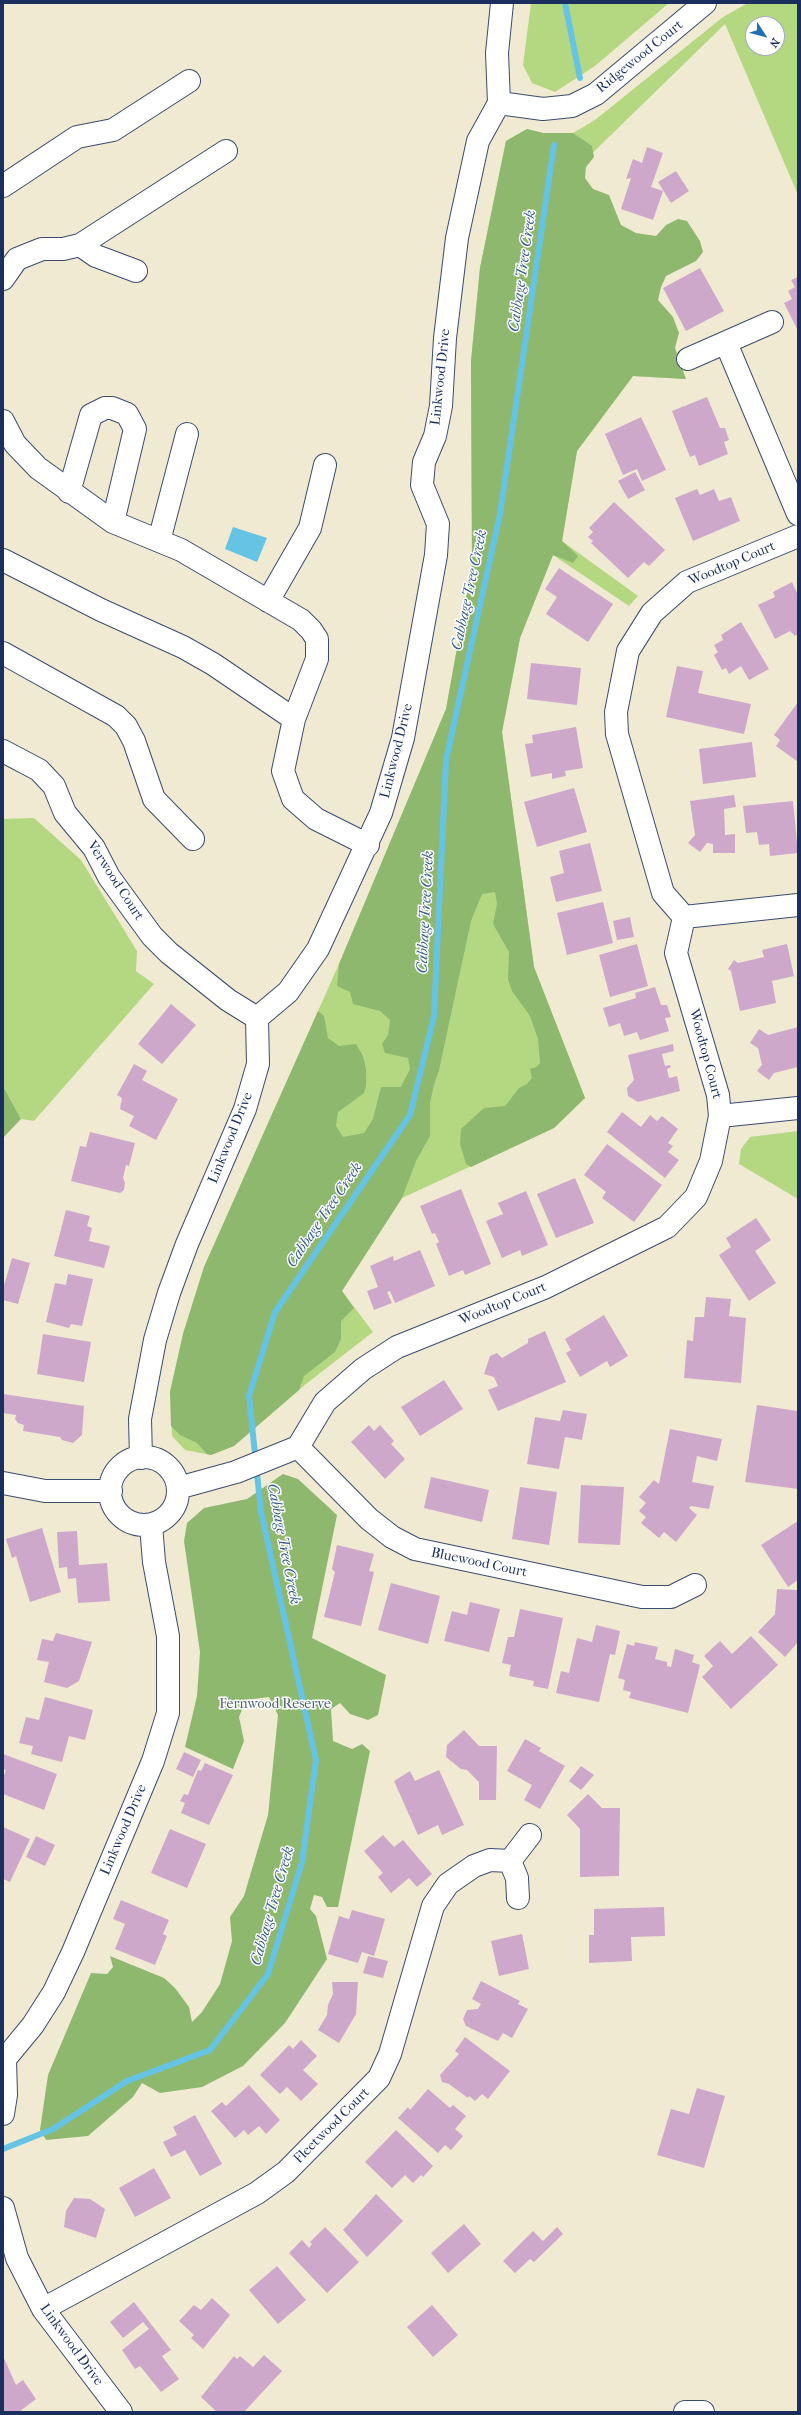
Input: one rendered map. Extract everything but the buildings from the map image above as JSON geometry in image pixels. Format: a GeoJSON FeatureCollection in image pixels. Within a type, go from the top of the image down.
{"type":"FeatureCollection","features":[{"type":"Feature","properties":{"kind":"street"},"geometry":{"type":"LineString","coordinates":[[499,103],[497,53],[502,3]]}},
{"type":"Feature","properties":{"kind":"street","name":"Ridgewood Court"},"geometry":{"type":"LineString","coordinates":[[499,103],[543,109],[572,106],[596,94],[705,3]]}},
{"type":"Feature","properties":{"kind":"street"},"geometry":{"type":"LineString","coordinates":[[3,186],[76,137],[113,130],[189,81]]}},
{"type":"Feature","properties":{"kind":"street","name":"Linkwood Drive"},"geometry":{"type":"LineString","coordinates":[[141,1458],[140,1418],[155,1340],[169,1293],[187,1244],[245,1109],[258,1064],[257,1018],[288,992],[318,949],[382,812],[403,738],[436,555],[438,524],[422,485],[424,462],[435,436],[441,406],[445,338],[457,238],[478,141],[499,103]]}},
{"type":"Feature","properties":{"kind":"street"},"geometry":{"type":"LineString","coordinates":[[3,279],[10,252],[63,249],[80,245],[226,150]]}},
{"type":"Feature","properties":{"kind":"street"},"geometry":{"type":"LineString","coordinates":[[80,245],[96,256],[136,271]]}},
{"type":"Feature","properties":{"kind":"street"},"geometry":{"type":"LineString","coordinates":[[688,360],[772,322]]}},
{"type":"Feature","properties":{"kind":"street"},"geometry":{"type":"LineString","coordinates":[[726,343],[798,514]]}},
{"type":"Feature","properties":{"kind":"street"},"geometry":{"type":"LineString","coordinates":[[69,492],[91,415],[105,408],[112,408],[127,414],[135,429],[113,522]]}},
{"type":"Feature","properties":{"kind":"street"},"geometry":{"type":"LineString","coordinates":[[3,421],[15,444],[38,468],[69,492],[113,522],[181,550],[301,620],[311,630],[317,639],[317,659],[294,719],[283,771],[293,799],[316,819],[368,844]]}},
{"type":"Feature","properties":{"kind":"street"},"geometry":{"type":"LineString","coordinates":[[159,541],[187,434]]}},
{"type":"Feature","properties":{"kind":"street"},"geometry":{"type":"LineString","coordinates":[[268,601],[310,528],[325,466]]}},
{"type":"Feature","properties":{"kind":"street","name":"Woodtop Court"},"geometry":{"type":"LineString","coordinates":[[298,1446],[325,1402],[363,1369],[397,1347],[546,1287],[667,1228],[696,1197],[711,1161],[720,1116],[718,1095],[676,953],[684,917],[663,893],[617,734],[616,712],[628,651],[652,613],[687,582],[798,536]]}},
{"type":"Feature","properties":{"kind":"street"},"geometry":{"type":"LineString","coordinates":[[3,560],[213,664],[294,719]]}},
{"type":"Feature","properties":{"kind":"street"},"geometry":{"type":"LineString","coordinates":[[3,653],[116,716],[126,726],[134,741],[154,799],[193,839]]}},
{"type":"Feature","properties":{"kind":"street","name":"Verwood Court"},"geometry":{"type":"LineString","coordinates":[[3,751],[39,770],[54,786],[65,813],[94,848],[109,877],[152,936],[169,953],[228,1000],[257,1018]]}},
{"type":"Feature","properties":{"kind":"street"},"geometry":{"type":"LineString","coordinates":[[684,917],[798,905]]}},
{"type":"Feature","properties":{"kind":"street"},"geometry":{"type":"LineString","coordinates":[[720,1116],[798,1108]]}},
{"type":"Feature","properties":{"kind":"street"},"geometry":{"type":"LineString","coordinates":[[178,1488],[236,1472],[298,1446]]}},
{"type":"Feature","properties":{"kind":"street","name":"Bluewood Court"},"geometry":{"type":"LineString","coordinates":[[298,1446],[369,1519],[392,1537],[415,1549],[642,1598],[671,1597],[695,1585]]}},
{"type":"Feature","properties":{"kind":"street"},"geometry":{"type":"LineString","coordinates":[[141,1458],[151,1458],[170,1469],[178,1488],[178,1498],[168,1516],[151,1525],[136,1524],[123,1518],[112,1501],[111,1491],[116,1473],[123,1465],[141,1458]]}},
{"type":"Feature","properties":{"kind":"street"},"geometry":{"type":"LineString","coordinates":[[3,1483],[45,1491],[111,1491]]}},
{"type":"Feature","properties":{"kind":"street","name":"Linkwood Drive"},"geometry":{"type":"LineString","coordinates":[[3,2114],[6,2095],[4,2058],[33,2025],[54,1992],[73,1952],[153,1761],[168,1712],[168,1636],[154,1562],[151,1525]]}},
{"type":"Feature","properties":{"kind":"street"},"geometry":{"type":"LineString","coordinates":[[518,1898],[517,1878],[510,1861],[530,1835]]}},
{"type":"Feature","properties":{"kind":"street","name":"Fleetwood Court"},"geometry":{"type":"LineString","coordinates":[[43,2309],[257,2193],[286,2172],[379,2078],[390,2054],[433,1906],[448,1884],[474,1866],[490,1860],[510,1861]]}},
{"type":"Feature","properties":{"kind":"street","name":"Linkwood Drive"},"geometry":{"type":"LineString","coordinates":[[3,2208],[17,2258],[43,2309],[121,2412]]}},
{"type":"Feature","properties":{"kind":"street"},"geometry":{"type":"LineString","coordinates":[[685,2412],[703,2412]]}},
{"type":"Feature","properties":{"kind":"green space"},"geometry":{"type":"Polygon","coordinates":[[[531,3],[669,3],[595,66],[555,92],[532,83],[523,65],[531,3]]]}},
{"type":"Feature","properties":{"kind":"green space"},"geometry":{"type":"Polygon","coordinates":[[[748,3],[798,3],[798,195],[725,24],[575,170],[686,379],[633,376],[577,451],[562,541],[638,596],[629,606],[553,555],[520,638],[502,732],[534,967],[585,1098],[554,1128],[402,1198],[342,1291],[373,1332],[306,1384],[234,1446],[211,1455],[185,1450],[172,1436],[170,1392],[183,1334],[204,1267],[339,964],[446,709],[472,565],[471,361],[480,268],[506,141],[527,129],[543,133],[573,133],[595,120],[723,17],[748,3]]]}},
{"type":"Feature","properties":{"kind":"green space"},"geometry":{"type":"Polygon","coordinates":[[[527,129],[543,133],[573,133],[592,146],[594,157],[586,167],[585,178],[593,189],[609,195],[621,225],[636,233],[656,236],[666,225],[678,219],[687,221],[700,241],[703,252],[696,261],[666,276],[661,287],[658,300],[673,317],[679,333],[675,348],[686,379],[633,376],[577,451],[562,541],[578,556],[573,563],[553,555],[520,638],[502,732],[534,967],[585,1098],[554,1128],[471,1167],[466,1164],[460,1144],[461,1129],[484,1108],[505,1106],[519,1088],[527,1084],[532,1078],[530,1069],[536,1067],[540,1063],[538,1039],[530,1016],[512,991],[508,979],[509,952],[493,924],[497,904],[495,892],[482,894],[471,921],[439,1070],[430,1103],[430,1136],[416,1161],[402,1198],[342,1291],[354,1308],[341,1321],[341,1339],[335,1352],[304,1376],[299,1390],[234,1446],[211,1455],[207,1454],[197,1443],[180,1435],[171,1426],[170,1392],[183,1334],[204,1267],[318,1011],[324,1016],[328,1038],[339,1046],[356,1044],[363,1056],[366,1069],[366,1086],[364,1093],[338,1112],[336,1126],[343,1137],[364,1133],[373,1119],[381,1087],[401,1087],[410,1069],[408,1058],[385,1053],[382,1044],[388,1035],[390,1020],[380,1011],[353,1004],[350,992],[337,986],[339,964],[446,709],[472,565],[471,361],[480,268],[506,141],[527,129]]]}},
{"type":"Feature","properties":{"kind":"green space"},"geometry":{"type":"Polygon","coordinates":[[[34,818],[81,860],[137,951],[136,971],[154,984],[34,1121],[21,1119],[3,1086],[3,819],[34,818]]]}},
{"type":"Feature","properties":{"kind":"green space"},"geometry":{"type":"Polygon","coordinates":[[[3,1086],[21,1119],[3,1138],[3,1086]]]}},
{"type":"Feature","properties":{"kind":"green space"},"geometry":{"type":"Polygon","coordinates":[[[798,1131],[798,1199],[739,1164],[741,1149],[750,1137],[798,1131]]]}},
{"type":"Feature","properties":{"kind":"green space","name":"Fernwood Reserve"},"geometry":{"type":"Polygon","coordinates":[[[283,1474],[298,1479],[337,1515],[312,1638],[386,1675],[378,1715],[368,1720],[350,1714],[340,1703],[331,1709],[333,1741],[352,1749],[362,1744],[370,1751],[338,1907],[327,1907],[322,1897],[314,1895],[310,1909],[316,1916],[327,1959],[285,2023],[243,2066],[202,2087],[160,2093],[142,2083],[133,2097],[88,2136],[46,2140],[40,2130],[48,2075],[91,1973],[107,1974],[113,1967],[110,1956],[164,1978],[175,1988],[189,2007],[192,2022],[202,2012],[220,1984],[232,1941],[230,1917],[244,1896],[268,1815],[278,1715],[269,1697],[246,1700],[239,1717],[244,1741],[233,1769],[185,1747],[197,1696],[200,1652],[184,1541],[187,1523],[204,1508],[247,1499],[283,1474]]]}},
{"type":"Feature","properties":{"kind":"water"},"geometry":{"type":"Polygon","coordinates":[[[233,527],[267,538],[257,562],[225,549],[233,527]]]}},
{"type":"Feature","properties":{"kind":"waterway","name":"Cabbage Tree Creek"},"geometry":{"type":"LineString","coordinates":[[565,3],[580,78]]}},
{"type":"Feature","properties":{"kind":"waterway","name":"Cabbage Tree Creek"},"geometry":{"type":"LineString","coordinates":[[3,2149],[53,2129],[127,2081],[210,2050],[268,1974],[302,1862],[316,1760],[261,1512],[249,1396],[275,1312],[410,1115],[434,1016],[446,760],[500,514],[554,145]]}}]}
